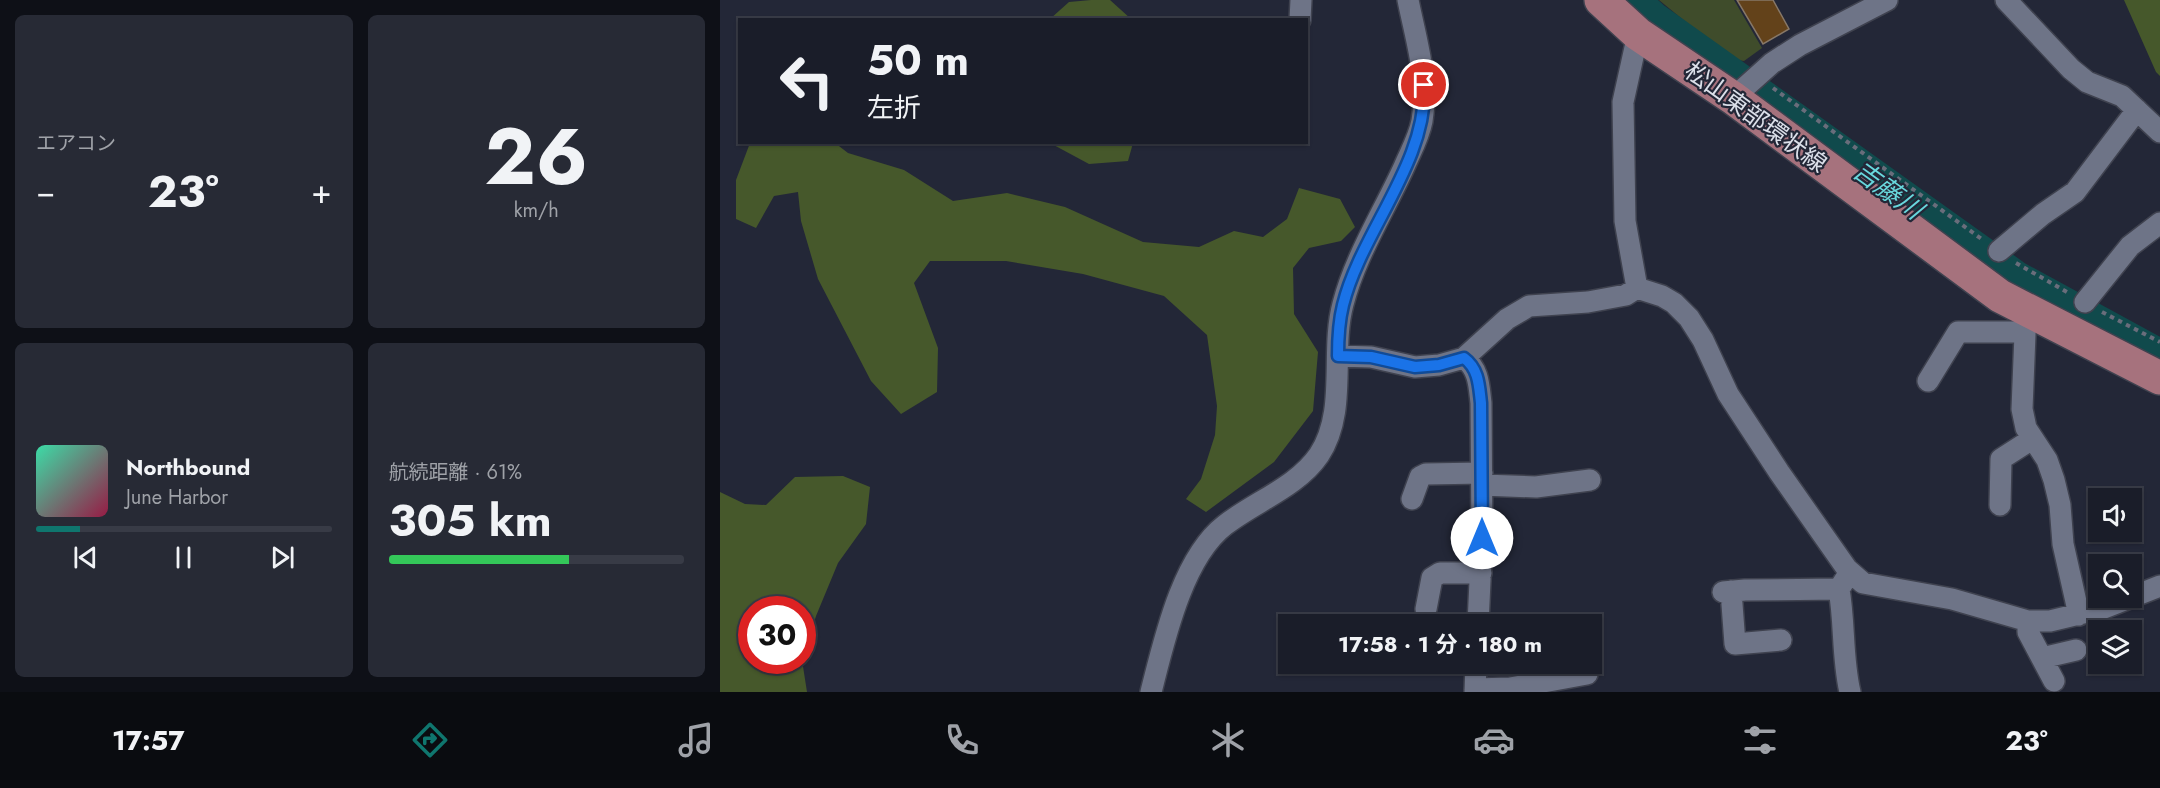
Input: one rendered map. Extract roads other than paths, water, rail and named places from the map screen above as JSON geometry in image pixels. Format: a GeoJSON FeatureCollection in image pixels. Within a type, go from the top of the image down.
{"type":"FeatureCollection","features":[{"type":"Feature","properties":{"kind":"main road","name":"松山東部環状線"},"geometry":{"type":"LineString","coordinates":[[1601,0],[1638,34],[1747,86],[2000,296],[2026,321],[2160,378]]}},
{"type":"Feature","properties":{"kind":"street"},"geometry":{"type":"LineString","coordinates":[[1300,18],[1301,0]]}},
{"type":"Feature","properties":{"kind":"street"},"geometry":{"type":"LineString","coordinates":[[1151,692],[1168,625],[1187,579],[1204,548],[1223,526],[1303,474],[1320,454],[1332,426],[1339,328],[1343,304],[1352,277],[1399,178],[1422,123],[1425,98],[1424,72],[1408,0]]}},
{"type":"Feature","properties":{"kind":"street"},"geometry":{"type":"LineString","coordinates":[[1747,86],[1800,45],[1887,0]]}},
{"type":"Feature","properties":{"kind":"street"},"geometry":{"type":"LineString","coordinates":[[2006,0],[2071,69],[2087,82],[2121,96],[2160,132]]}},
{"type":"Feature","properties":{"kind":"street"},"geometry":{"type":"LineString","coordinates":[[1637,288],[1625,221],[1623,102],[1638,34]]}},
{"type":"Feature","properties":{"kind":"street"},"geometry":{"type":"LineString","coordinates":[[1999,251],[2043,214],[2075,192],[2137,110]]}},
{"type":"Feature","properties":{"kind":"street"},"geometry":{"type":"LineString","coordinates":[[2085,302],[2130,246],[2160,223]]}},
{"type":"Feature","properties":{"kind":"street"},"geometry":{"type":"LineString","coordinates":[[1338,356],[1371,357],[1415,367],[1439,365],[1464,358],[1507,319],[1529,306],[1588,302],[1626,295],[1637,288]]}},
{"type":"Feature","properties":{"kind":"street"},"geometry":{"type":"LineString","coordinates":[[1637,288],[1662,296],[1674,303],[1689,318],[1703,340],[1728,394],[1845,580],[1844,663],[1850,692]]}},
{"type":"Feature","properties":{"kind":"street"},"geometry":{"type":"LineString","coordinates":[[1928,381],[1958,332],[2026,321],[2022,409],[2026,429],[2047,460],[2054,480],[2060,506],[2063,544],[2079,615]]}},
{"type":"Feature","properties":{"kind":"street"},"geometry":{"type":"LineString","coordinates":[[1464,358],[1473,365],[1479,383],[1481,403],[1481,573],[1479,614]]}},
{"type":"Feature","properties":{"kind":"street"},"geometry":{"type":"LineString","coordinates":[[2000,505],[2001,459],[2032,439]]}},
{"type":"Feature","properties":{"kind":"street"},"geometry":{"type":"LineString","coordinates":[[1412,499],[1420,477],[1426,474],[1536,487],[1590,480]]}},
{"type":"Feature","properties":{"kind":"street"},"geometry":{"type":"LineString","coordinates":[[1426,609],[1432,578],[1440,573],[1481,573]]}},
{"type":"Feature","properties":{"kind":"street"},"geometry":{"type":"LineString","coordinates":[[1781,640],[1735,644],[1727,592],[1845,580],[1952,599],[2028,621],[2050,621],[2104,608],[2160,586]]}},
{"type":"Feature","properties":{"kind":"street"},"geometry":{"type":"LineString","coordinates":[[2028,621],[2028,632],[2054,681]]}},
{"type":"Feature","properties":{"kind":"street"},"geometry":{"type":"LineString","coordinates":[[2042,658],[2076,650]]}},
{"type":"Feature","properties":{"kind":"street"},"geometry":{"type":"LineString","coordinates":[[1476,674],[1475,691],[1532,688],[1587,674]]}},
{"type":"Feature","properties":{"kind":"waterway","name":"吉藤川"},"geometry":{"type":"LineString","coordinates":[[1629,0],[1651,20],[2015,280],[2160,359]]}}]}
